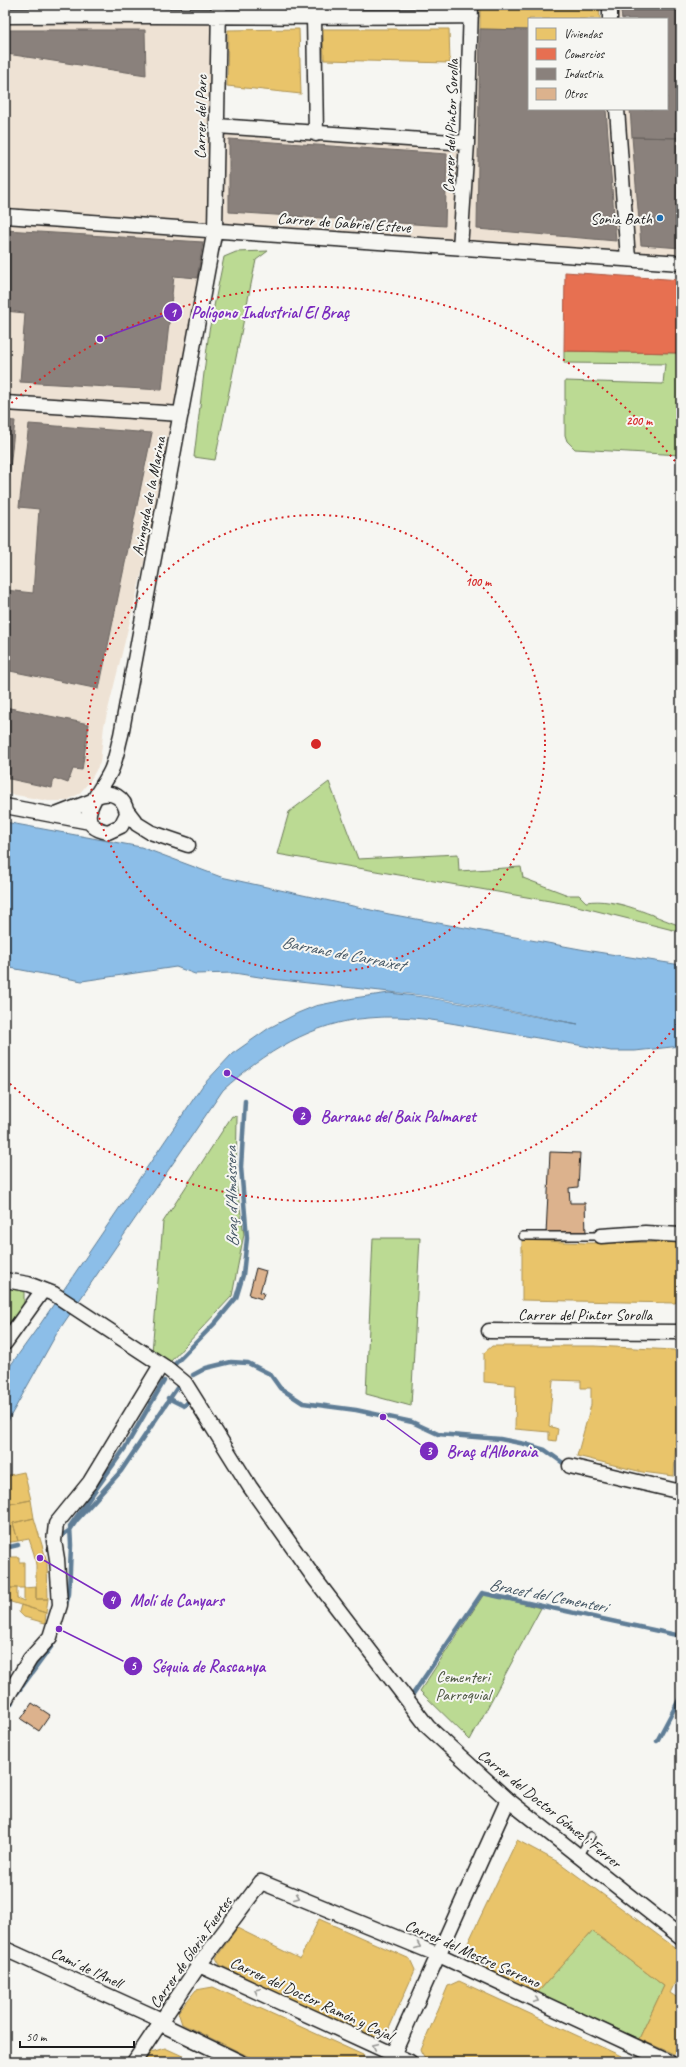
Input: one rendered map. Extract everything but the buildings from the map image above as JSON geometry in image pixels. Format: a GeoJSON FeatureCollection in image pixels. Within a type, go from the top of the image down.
{"type":"FeatureCollection","features":[{"type":"Feature","properties":{"kind":"street"},"geometry":{"type":"LineString","coordinates":[[610,5],[610,18]]}},
{"type":"Feature","properties":{"kind":"street"},"geometry":{"type":"LineString","coordinates":[[5,16],[219,10],[314,17],[471,10]]}},
{"type":"Feature","properties":{"kind":"street","name":"Carrer del Parc"},"geometry":{"type":"LineString","coordinates":[[215,229],[219,10]]}},
{"type":"Feature","properties":{"kind":"street","name":"Carrer del Pintor Sorolla"},"geometry":{"type":"LineString","coordinates":[[460,248],[467,143],[471,10]]}},
{"type":"Feature","properties":{"kind":"street"},"geometry":{"type":"LineString","coordinates":[[314,17],[316,134]]}},
{"type":"Feature","properties":{"kind":"street"},"geometry":{"type":"LineString","coordinates":[[617,110],[628,259]]}},
{"type":"Feature","properties":{"kind":"street"},"geometry":{"type":"LineString","coordinates":[[216,126],[316,134],[467,143]]}},
{"type":"Feature","properties":{"kind":"street","name":"Carrer de Gabriel Esteve"},"geometry":{"type":"LineString","coordinates":[[5,216],[215,229],[681,263]]}},
{"type":"Feature","properties":{"kind":"street","name":"Avinguda de la Marina"},"geometry":{"type":"LineString","coordinates":[[94,799],[112,769],[121,735],[215,229]]}},
{"type":"Feature","properties":{"kind":"street"},"geometry":{"type":"LineString","coordinates":[[5,403],[181,414]]}},
{"type":"Feature","properties":{"kind":"street"},"geometry":{"type":"LineString","coordinates":[[112,769],[120,798]]}},
{"type":"Feature","properties":{"kind":"street"},"geometry":{"type":"LineString","coordinates":[[56,815],[111,793],[123,800],[127,811],[136,824],[150,832],[188,845]]}},
{"type":"Feature","properties":{"kind":"street"},"geometry":{"type":"LineString","coordinates":[[90,822],[89,808],[94,799]]}},
{"type":"Feature","properties":{"kind":"street"},"geometry":{"type":"LineString","coordinates":[[5,806],[90,822],[101,831],[108,832],[117,829],[150,832]]}},
{"type":"Feature","properties":{"kind":"street"},"geometry":{"type":"LineString","coordinates":[[117,829],[125,821],[127,811]]}},
{"type":"Feature","properties":{"kind":"street"},"geometry":{"type":"LineString","coordinates":[[601,1236],[645,1233],[681,1235]]}},
{"type":"Feature","properties":{"kind":"street","name":"Carrer del Doctor Gómez i Ferrer"},"geometry":{"type":"LineString","coordinates":[[5,1280],[28,1284],[49,1292],[164,1367],[185,1383],[250,1487],[315,1579],[428,1727],[508,1800],[580,1855],[681,1937]]}},
{"type":"Feature","properties":{"kind":"street"},"geometry":{"type":"LineString","coordinates":[[5,1343],[49,1292]]}},
{"type":"Feature","properties":{"kind":"street","name":"Carrer del Pintor Sorolla"},"geometry":{"type":"LineString","coordinates":[[489,1331],[681,1332]]}},
{"type":"Feature","properties":{"kind":"street"},"geometry":{"type":"LineString","coordinates":[[5,1700],[30,1659],[50,1637],[60,1605],[57,1560],[54,1541],[56,1524],[90,1482],[164,1367]]}},
{"type":"Feature","properties":{"kind":"street"},"geometry":{"type":"LineString","coordinates":[[570,1466],[681,1492]]}},
{"type":"Feature","properties":{"kind":"street"},"geometry":{"type":"LineString","coordinates":[[392,2058],[508,1800]]}},
{"type":"Feature","properties":{"kind":"street","name":"Carrer del Mestre Serrano"},"geometry":{"type":"LineString","coordinates":[[261,1882],[439,1955],[669,2062]]}},
{"type":"Feature","properties":{"kind":"street","name":"Carrer de Gloria Fuertes"},"geometry":{"type":"LineString","coordinates":[[134,2062],[158,2020],[261,1882]]}},
{"type":"Feature","properties":{"kind":"street","name":"Camí de l'Anell"},"geometry":{"type":"LineString","coordinates":[[5,1949],[158,2020],[240,2062]]}},
{"type":"Feature","properties":{"kind":"street","name":"Carrer del Doctor Ramón y Cajal"},"geometry":{"type":"LineString","coordinates":[[200,1965],[392,2058],[410,2062]]}},
{"type":"Feature","properties":{"kind":"lane"},"geometry":{"type":"LineString","coordinates":[[523,1236],[601,1236]]}},
{"type":"Feature","properties":{"kind":"lane"},"geometry":{"type":"LineString","coordinates":[[580,1855],[591,1836]]}},
{"type":"Feature","properties":{"kind":"shaded area"},"geometry":{"type":"Polygon","coordinates":[[[610,5],[681,5],[681,263],[215,230],[181,414],[104,726],[100,763],[90,781],[79,794],[66,801],[48,801],[5,793],[5,16],[218,15],[217,126],[467,143],[470,29],[528,30],[528,110],[668,110],[668,18],[610,18],[610,5]]]}},
{"type":"Feature","properties":{"kind":"green space"},"geometry":{"type":"Polygon","coordinates":[[[268,251],[256,260],[215,460],[194,457],[209,331],[224,257],[236,252],[268,251]]]}},
{"type":"Feature","properties":{"kind":"green space"},"geometry":{"type":"Polygon","coordinates":[[[564,351],[681,353],[681,455],[575,449],[567,441],[565,435],[565,381],[663,384],[665,364],[564,363],[564,351]]]}},
{"type":"Feature","properties":{"kind":"green space"},"geometry":{"type":"Polygon","coordinates":[[[329,782],[358,859],[458,854],[459,871],[521,867],[523,878],[568,895],[579,895],[586,902],[610,902],[634,908],[681,926],[681,932],[573,905],[277,854],[289,812],[329,782]]]}},
{"type":"Feature","properties":{"kind":"green space"},"geometry":{"type":"Polygon","coordinates":[[[232,1116],[237,1117],[236,1183],[244,1234],[232,1296],[170,1362],[152,1352],[163,1222],[232,1116]]]}},
{"type":"Feature","properties":{"kind":"green space"},"geometry":{"type":"Polygon","coordinates":[[[373,1238],[420,1238],[411,1406],[366,1394],[373,1238]]]}},
{"type":"Feature","properties":{"kind":"green space"},"geometry":{"type":"Polygon","coordinates":[[[5,1288],[24,1291],[24,1306],[5,1332],[5,1288]]]}},
{"type":"Feature","properties":{"kind":"green space","name":"Cementeri Parroquial"},"geometry":{"type":"Polygon","coordinates":[[[484,1594],[541,1608],[470,1740],[420,1691],[484,1594]]]}},
{"type":"Feature","properties":{"kind":"green space"},"geometry":{"type":"Polygon","coordinates":[[[592,1931],[664,1986],[639,2039],[538,1992],[592,1931]]]}},
{"type":"Feature","properties":{"kind":"water","name":"Barranc de Carraixet"},"geometry":{"type":"Polygon","coordinates":[[[5,822],[141,847],[221,877],[389,914],[591,951],[681,965],[681,1046],[635,1051],[611,1051],[441,1021],[383,1017],[348,1021],[328,1026],[309,1033],[272,1052],[239,1076],[223,1090],[57,1333],[5,1426],[5,1373],[41,1323],[203,1085],[232,1054],[269,1028],[315,1006],[389,993],[425,997],[578,1024],[426,996],[272,979],[234,973],[195,974],[176,967],[82,981],[5,967],[5,822]]]}},
{"type":"Feature","properties":{"kind":"pier"},"geometry":{"type":"Polygon","coordinates":[[[390,992],[426,996],[578,1024],[426,997],[390,992]]]}},
{"type":"Feature","properties":{"kind":"waterway","name":"Braç d'Almàssera"},"geometry":{"type":"LineString","coordinates":[[175,1364],[216,1322],[236,1298],[243,1275],[247,1238],[241,1167],[245,1101]]}},
{"type":"Feature","properties":{"kind":"waterway"},"geometry":{"type":"LineString","coordinates":[[193,1375],[206,1368],[231,1362],[248,1363],[270,1374],[280,1388],[303,1403],[356,1410],[412,1422],[438,1434],[500,1439],[525,1444],[545,1450],[563,1463]]}},
{"type":"Feature","properties":{"kind":"waterway","name":"Braç d'Almàssera"},"geometry":{"type":"LineString","coordinates":[[65,1608],[69,1594],[71,1545],[70,1526],[125,1448],[164,1381]]}},
{"type":"Feature","properties":{"kind":"waterway"},"geometry":{"type":"LineString","coordinates":[[61,1536],[70,1530],[76,1521],[121,1471],[177,1388]]}},
{"type":"Feature","properties":{"kind":"waterway","name":"Bracet del Cementeri"},"geometry":{"type":"LineString","coordinates":[[168,1398],[184,1406],[189,1401]]}},
{"type":"Feature","properties":{"kind":"waterway"},"geometry":{"type":"LineString","coordinates":[[5,1548],[18,1545]]}},
{"type":"Feature","properties":{"kind":"waterway","name":"Bracet del Cementeri"},"geometry":{"type":"LineString","coordinates":[[413,1694],[482,1593],[681,1636]]}},
{"type":"Feature","properties":{"kind":"waterway"},"geometry":{"type":"LineString","coordinates":[[18,1692],[54,1641]]}},
{"type":"Feature","properties":{"kind":"waterway","name":"Bracet del Cementeri"},"geometry":{"type":"LineString","coordinates":[[657,1741],[681,1696]]}},
{"type":"Feature","properties":{"kind":"waterway"},"geometry":{"type":"LineString","coordinates":[[5,1712],[12,1702]]}},
{"type":"Feature","properties":{"kind":"place","name":"Sonia Bath"},"geometry":{"type":"Point","coordinates":[660,218]}},
{"type":"Feature","properties":{"kind":"place","name":"Polígono Industrial El Braç"},"geometry":{"type":"Point","coordinates":[100,339]}},
{"type":"Feature","properties":{"kind":"place","name":"Barranc del Baix Palmaret"},"geometry":{"type":"Point","coordinates":[227,1073]}},
{"type":"Feature","properties":{"kind":"place","name":"Braç d'Alboraia"},"geometry":{"type":"Point","coordinates":[383,1417]}},
{"type":"Feature","properties":{"kind":"place","name":"Molí de Canyars"},"geometry":{"type":"Point","coordinates":[40,1558]}},
{"type":"Feature","properties":{"kind":"place","name":"Séquia de Rascanya"},"geometry":{"type":"Point","coordinates":[59,1629]}}]}
